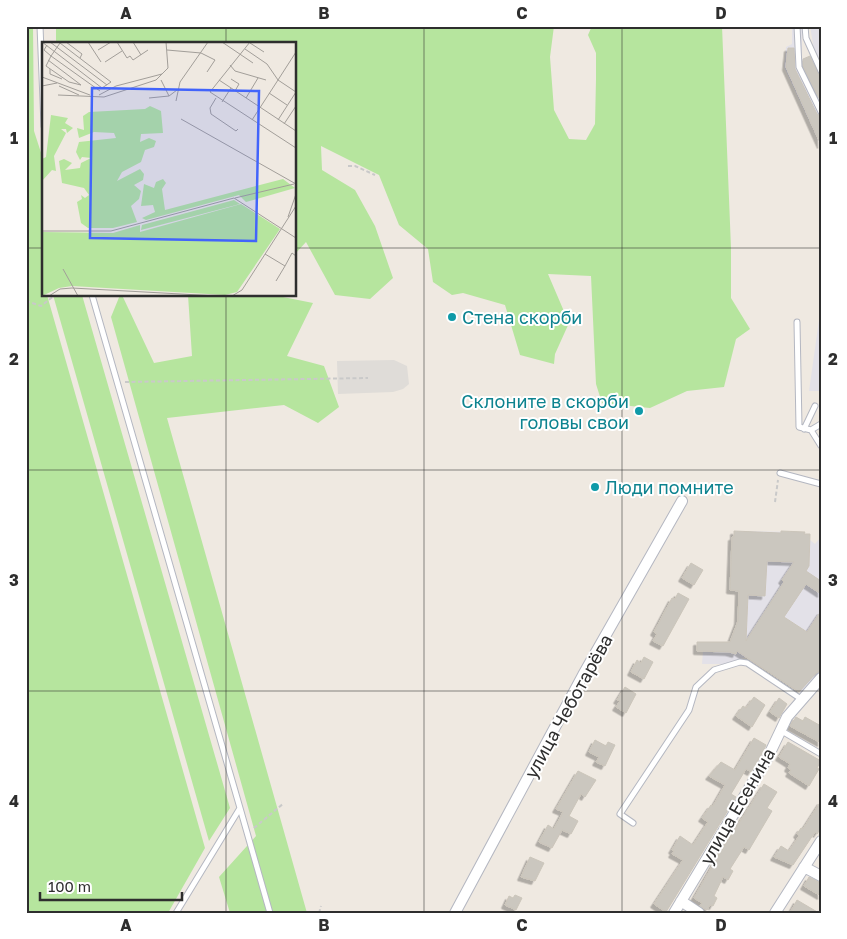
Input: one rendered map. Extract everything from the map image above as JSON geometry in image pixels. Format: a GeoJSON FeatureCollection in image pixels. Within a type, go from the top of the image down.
{"type":"FeatureCollection","features":[{"type":"Feature","properties":{"kind":"street","name":"улица Чеботарёва"},"geometry":{"type":"LineString","coordinates":[[455,913],[583,676],[682,500]]}},
{"type":"Feature","properties":{"kind":"street","name":"улица Есенина"},"geometry":{"type":"LineString","coordinates":[[674,913],[768,757],[779,730],[801,699],[821,678]]}},
{"type":"Feature","properties":{"kind":"street"},"geometry":{"type":"LineString","coordinates":[[775,913],[821,841]]}},
{"type":"Feature","properties":{"kind":"street"},"geometry":{"type":"LineString","coordinates":[[804,867],[821,876]]}},
{"type":"Feature","properties":{"kind":"street"},"geometry":{"type":"LineString","coordinates":[[681,901],[699,913]]}},
{"type":"Feature","properties":{"kind":"lane"},"geometry":{"type":"LineString","coordinates":[[40,26],[42,76]]}},
{"type":"Feature","properties":{"kind":"lane"},"geometry":{"type":"LineString","coordinates":[[797,26],[799,66],[821,112]]}},
{"type":"Feature","properties":{"kind":"lane"},"geometry":{"type":"LineString","coordinates":[[805,26],[806,38],[821,71]]}},
{"type":"Feature","properties":{"kind":"lane"},"geometry":{"type":"LineString","coordinates":[[92,296],[270,913]]}},
{"type":"Feature","properties":{"kind":"lane"},"geometry":{"type":"LineString","coordinates":[[797,322],[799,427],[811,430],[821,424]]}},
{"type":"Feature","properties":{"kind":"lane"},"geometry":{"type":"LineString","coordinates":[[804,429],[815,406]]}},
{"type":"Feature","properties":{"kind":"lane"},"geometry":{"type":"LineString","coordinates":[[811,430],[821,446]]}},
{"type":"Feature","properties":{"kind":"lane"},"geometry":{"type":"LineString","coordinates":[[780,473],[821,484]]}},
{"type":"Feature","properties":{"kind":"lane"},"geometry":{"type":"LineString","coordinates":[[632,823],[620,814],[689,710],[696,687],[714,670],[740,662],[747,663],[801,699]]}},
{"type":"Feature","properties":{"kind":"lane"},"geometry":{"type":"LineString","coordinates":[[779,730],[821,754]]}},
{"type":"Feature","properties":{"kind":"lane"},"geometry":{"type":"LineString","coordinates":[[176,913],[240,808]]}},
{"type":"Feature","properties":{"kind":"path"},"geometry":{"type":"LineString","coordinates":[[348,166],[356,166],[375,175]]}},
{"type":"Feature","properties":{"kind":"path"},"geometry":{"type":"LineString","coordinates":[[26,301],[41,306],[54,296]]}},
{"type":"Feature","properties":{"kind":"path"},"geometry":{"type":"LineString","coordinates":[[118,382],[368,378]]}},
{"type":"Feature","properties":{"kind":"path"},"geometry":{"type":"LineString","coordinates":[[774,502],[780,473]]}},
{"type":"Feature","properties":{"kind":"path"},"geometry":{"type":"LineString","coordinates":[[248,832],[284,803]]}},
{"type":"Feature","properties":{"kind":"path"},"geometry":{"type":"LineString","coordinates":[[319,913],[321,906]]}},
{"type":"Feature","properties":{"kind":"shaded area"},"geometry":{"type":"Polygon","coordinates":[[[792,26],[802,26],[802,59],[811,56],[821,79],[821,146],[784,67],[786,47],[792,44],[792,26]]]}},
{"type":"Feature","properties":{"kind":"shaded area"},"geometry":{"type":"Polygon","coordinates":[[[810,26],[821,26],[821,60],[814,50],[810,26]]]}},
{"type":"Feature","properties":{"kind":"shaded area"},"geometry":{"type":"Polygon","coordinates":[[[821,306],[821,391],[809,391],[821,306]]]}},
{"type":"Feature","properties":{"kind":"shaded area"},"geometry":{"type":"Polygon","coordinates":[[[394,360],[407,366],[409,384],[403,389],[393,392],[338,394],[337,361],[394,360]]]}},
{"type":"Feature","properties":{"kind":"shaded area"},"geometry":{"type":"Polygon","coordinates":[[[734,531],[805,532],[805,534],[810,534],[810,540],[815,544],[821,537],[821,671],[808,690],[802,694],[746,657],[726,664],[702,664],[703,651],[697,651],[697,642],[730,642],[738,621],[739,591],[730,590],[732,537],[734,537],[734,531]]]}},
{"type":"Feature","properties":{"kind":"green space"},"geometry":{"type":"Polygon","coordinates":[[[26,26],[33,26],[34,131],[42,156],[42,296],[47,296],[205,848],[168,913],[26,913],[26,26]]]}},
{"type":"Feature","properties":{"kind":"green space"},"geometry":{"type":"Polygon","coordinates":[[[56,26],[554,26],[550,57],[554,110],[569,139],[586,140],[595,124],[596,53],[588,35],[592,26],[722,26],[731,248],[731,298],[750,329],[736,339],[724,387],[687,391],[650,408],[602,403],[596,384],[591,276],[548,274],[569,323],[555,354],[554,364],[520,355],[505,305],[463,293],[452,295],[433,282],[428,249],[399,225],[379,175],[321,146],[322,170],[355,190],[375,226],[393,278],[370,299],[335,295],[306,242],[296,253],[296,42],[56,42],[56,26]]]}},
{"type":"Feature","properties":{"kind":"green space"},"geometry":{"type":"Polygon","coordinates":[[[53,296],[82,296],[230,808],[209,841],[53,296]]]}},
{"type":"Feature","properties":{"kind":"green space"},"geometry":{"type":"Polygon","coordinates":[[[120,296],[122,296],[154,363],[192,356],[188,296],[278,296],[313,303],[287,356],[324,366],[339,407],[318,423],[284,405],[167,418],[307,913],[230,913],[219,877],[256,836],[111,317],[120,296]]]}},
{"type":"Feature","properties":{"kind":"building"},"geometry":{"type":"Polygon","coordinates":[[[788,48],[794,48],[795,69],[817,114],[821,116],[821,145],[786,67],[788,48]]]}},
{"type":"Feature","properties":{"kind":"building"},"geometry":{"type":"Polygon","coordinates":[[[810,56],[821,79],[821,102],[803,66],[803,59],[810,56]]]}},
{"type":"Feature","properties":{"kind":"building"},"geometry":{"type":"Polygon","coordinates":[[[734,531],[781,533],[781,531],[810,534],[809,566],[806,571],[821,581],[821,594],[806,584],[784,617],[807,632],[821,611],[821,671],[816,673],[799,692],[737,651],[736,654],[697,651],[697,642],[730,642],[738,621],[739,591],[730,590],[732,537],[734,537],[734,531]],[[767,561],[765,596],[748,595],[746,641],[784,582],[782,580],[794,562],[767,561]]]}},
{"type":"Feature","properties":{"kind":"building"},"geometry":{"type":"Polygon","coordinates":[[[691,563],[703,570],[694,585],[682,578],[691,563]]]}},
{"type":"Feature","properties":{"kind":"building"},"geometry":{"type":"Polygon","coordinates":[[[678,593],[689,599],[663,646],[653,641],[657,634],[654,632],[672,598],[675,599],[678,593]]]}},
{"type":"Feature","properties":{"kind":"building"},"geometry":{"type":"Polygon","coordinates":[[[644,657],[653,662],[644,679],[631,672],[637,660],[641,663],[644,657]]]}},
{"type":"Feature","properties":{"kind":"building"},"geometry":{"type":"Polygon","coordinates":[[[625,687],[636,694],[626,713],[616,707],[620,701],[617,700],[625,687]]]}},
{"type":"Feature","properties":{"kind":"building"},"geometry":{"type":"Polygon","coordinates":[[[754,697],[765,705],[752,727],[736,716],[743,706],[746,708],[754,697]]]}},
{"type":"Feature","properties":{"kind":"building"},"geometry":{"type":"Polygon","coordinates":[[[779,698],[787,704],[779,718],[770,712],[779,698]]]}},
{"type":"Feature","properties":{"kind":"building"},"geometry":{"type":"Polygon","coordinates":[[[796,717],[803,721],[805,717],[821,726],[821,743],[790,726],[796,717]]]}},
{"type":"Feature","properties":{"kind":"building"},"geometry":{"type":"Polygon","coordinates":[[[754,738],[766,745],[762,754],[751,772],[746,769],[731,794],[736,797],[666,912],[654,904],[683,860],[672,854],[674,851],[672,850],[680,836],[693,845],[708,822],[702,818],[711,805],[713,806],[725,785],[709,776],[721,762],[735,770],[754,738]]]}},
{"type":"Feature","properties":{"kind":"building"},"geometry":{"type":"Polygon","coordinates":[[[595,740],[606,746],[608,742],[615,745],[605,766],[596,762],[599,757],[589,752],[595,740]]]}},
{"type":"Feature","properties":{"kind":"building"},"geometry":{"type":"Polygon","coordinates":[[[788,742],[821,761],[817,768],[819,769],[809,786],[789,773],[791,770],[788,768],[790,764],[779,757],[788,742]]]}},
{"type":"Feature","properties":{"kind":"building"},"geometry":{"type":"Polygon","coordinates":[[[578,771],[596,780],[585,797],[581,794],[569,816],[578,821],[571,834],[562,830],[552,848],[539,842],[548,825],[554,829],[563,812],[556,809],[578,771]]]}},
{"type":"Feature","properties":{"kind":"building"},"geometry":{"type":"Polygon","coordinates":[[[764,784],[777,792],[767,808],[772,811],[749,850],[744,847],[730,869],[733,871],[728,880],[723,877],[714,896],[717,898],[713,906],[710,905],[707,910],[700,906],[702,903],[694,898],[718,856],[764,784]]]}},
{"type":"Feature","properties":{"kind":"building"},"geometry":{"type":"Polygon","coordinates":[[[821,801],[821,828],[817,834],[815,832],[793,865],[774,857],[781,846],[789,851],[799,836],[797,834],[801,828],[803,829],[821,801]]]}},
{"type":"Feature","properties":{"kind":"building"},"geometry":{"type":"Polygon","coordinates":[[[530,857],[544,863],[535,881],[521,877],[530,857]]]}},
{"type":"Feature","properties":{"kind":"building"},"geometry":{"type":"Polygon","coordinates":[[[809,877],[821,883],[821,896],[804,886],[809,877]]]}},
{"type":"Feature","properties":{"kind":"building"},"geometry":{"type":"Polygon","coordinates":[[[515,895],[522,898],[516,910],[505,905],[509,896],[513,898],[515,895]]]}},
{"type":"Feature","properties":{"kind":"building"},"geometry":{"type":"Polygon","coordinates":[[[797,900],[819,913],[790,913],[797,900]]]}},
{"type":"Feature","properties":{"kind":"place","name":"Стена скорби"},"geometry":{"type":"Point","coordinates":[452,317]}},
{"type":"Feature","properties":{"kind":"place","name":"Склоните в скорби головы свои"},"geometry":{"type":"Point","coordinates":[639,411]}},
{"type":"Feature","properties":{"kind":"place","name":"Люди помните"},"geometry":{"type":"Point","coordinates":[595,487]}}]}
